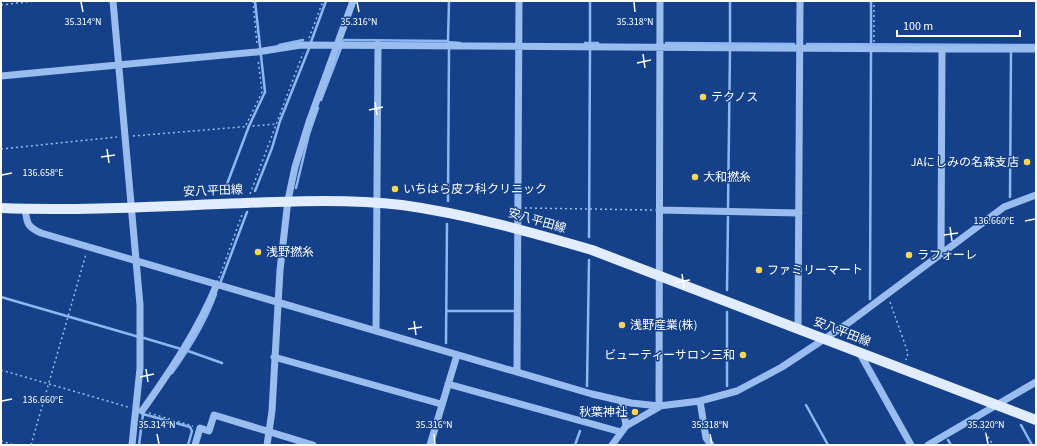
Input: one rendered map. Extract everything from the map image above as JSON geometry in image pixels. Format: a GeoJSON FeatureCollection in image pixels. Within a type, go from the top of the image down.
{"type":"FeatureCollection","features":[{"type":"Feature","properties":{"kind":"main road","name":"安八平田線"},"geometry":{"type":"LineString","coordinates":[[1,208],[46,210],[247,203],[288,200],[409,207],[517,228],[592,250],[1036,420]]}},
{"type":"Feature","properties":{"kind":"street"},"geometry":{"type":"LineString","coordinates":[[113,1],[137,261],[141,336],[140,410],[132,445]]}},
{"type":"Feature","properties":{"kind":"street"},"geometry":{"type":"LineString","coordinates":[[268,445],[274,357],[280,304],[280,270],[288,200],[295,167],[309,122],[353,1]]}},
{"type":"Feature","properties":{"kind":"street"},"geometry":{"type":"LineString","coordinates":[[517,372],[519,1]]}},
{"type":"Feature","properties":{"kind":"street"},"geometry":{"type":"LineString","coordinates":[[659,406],[660,1]]}},
{"type":"Feature","properties":{"kind":"street"},"geometry":{"type":"LineString","coordinates":[[798,329],[800,1]]}},
{"type":"Feature","properties":{"kind":"street"},"geometry":{"type":"LineString","coordinates":[[1,76],[257,52],[306,45],[378,44],[519,47],[1036,49]]}},
{"type":"Feature","properties":{"kind":"street"},"geometry":{"type":"LineString","coordinates":[[376,331],[378,44]]}},
{"type":"Feature","properties":{"kind":"street"},"geometry":{"type":"LineString","coordinates":[[941,254],[942,49]]}},
{"type":"Feature","properties":{"kind":"street"},"geometry":{"type":"LineString","coordinates":[[25,209],[26,220],[31,228],[280,304],[517,372],[648,407],[700,402],[726,395],[750,385],[782,367],[825,339],[1004,207],[1036,195]]}},
{"type":"Feature","properties":{"kind":"street"},"geometry":{"type":"LineString","coordinates":[[659,210],[799,213]]}},
{"type":"Feature","properties":{"kind":"street"},"geometry":{"type":"LineString","coordinates":[[140,410],[184,350],[208,306],[217,284]]}},
{"type":"Feature","properties":{"kind":"street"},"geometry":{"type":"LineString","coordinates":[[859,352],[911,445]]}},
{"type":"Feature","properties":{"kind":"street"},"geometry":{"type":"LineString","coordinates":[[430,445],[457,354]]}},
{"type":"Feature","properties":{"kind":"street"},"geometry":{"type":"LineString","coordinates":[[274,357],[441,404]]}},
{"type":"Feature","properties":{"kind":"street"},"geometry":{"type":"LineString","coordinates":[[928,445],[1036,382]]}},
{"type":"Feature","properties":{"kind":"street"},"geometry":{"type":"LineString","coordinates":[[448,384],[621,432]]}},
{"type":"Feature","properties":{"kind":"street"},"geometry":{"type":"LineString","coordinates":[[622,401],[626,426]]}},
{"type":"Feature","properties":{"kind":"street"},"geometry":{"type":"LineString","coordinates":[[700,402],[706,438],[711,445]]}},
{"type":"Feature","properties":{"kind":"street"},"geometry":{"type":"LineString","coordinates":[[612,445],[626,426],[659,406]]}},
{"type":"Feature","properties":{"kind":"street"},"geometry":{"type":"LineString","coordinates":[[195,445],[200,428],[209,431],[214,415],[313,445]]}},
{"type":"Feature","properties":{"kind":"path"},"geometry":{"type":"LineString","coordinates":[[1,5],[35,1]]}},
{"type":"Feature","properties":{"kind":"path"},"geometry":{"type":"LineString","coordinates":[[246,126],[262,92],[253,1]]}},
{"type":"Feature","properties":{"kind":"path"},"geometry":{"type":"LineString","coordinates":[[217,284],[323,1]]}},
{"type":"Feature","properties":{"kind":"path"},"geometry":{"type":"LineString","coordinates":[[874,1],[874,48]]}},
{"type":"Feature","properties":{"kind":"path"},"geometry":{"type":"LineString","coordinates":[[1,149],[126,136],[276,124]]}},
{"type":"Feature","properties":{"kind":"path"},"geometry":{"type":"LineString","coordinates":[[517,208],[659,210]]}},
{"type":"Feature","properties":{"kind":"path"},"geometry":{"type":"LineString","coordinates":[[32,445],[88,246]]}},
{"type":"Feature","properties":{"kind":"path"},"geometry":{"type":"LineString","coordinates":[[887,294],[908,353],[902,369]]}},
{"type":"Feature","properties":{"kind":"path"},"geometry":{"type":"LineString","coordinates":[[1,370],[200,428]]}},
{"type":"Feature","properties":{"kind":"path"},"geometry":{"type":"LineString","coordinates":[[976,417],[993,445]]}},
{"type":"Feature","properties":{"kind":"path"},"geometry":{"type":"LineString","coordinates":[[1,441],[14,445]]}},
{"type":"Feature","properties":{"kind":"waterway"},"geometry":{"type":"LineString","coordinates":[[224,192],[249,126],[265,92],[255,1]]}},
{"type":"Feature","properties":{"kind":"waterway"},"geometry":{"type":"LineString","coordinates":[[311,42],[326,1]]}},
{"type":"Feature","properties":{"kind":"waterway"},"geometry":{"type":"LineString","coordinates":[[448,41],[449,1]]}},
{"type":"Feature","properties":{"kind":"waterway"},"geometry":{"type":"LineString","coordinates":[[590,1],[590,43]]}},
{"type":"Feature","properties":{"kind":"waterway"},"geometry":{"type":"LineString","coordinates":[[730,1],[730,43]]}},
{"type":"Feature","properties":{"kind":"waterway"},"geometry":{"type":"LineString","coordinates":[[871,1],[871,44]]}},
{"type":"Feature","properties":{"kind":"waterway"},"geometry":{"type":"LineString","coordinates":[[279,45],[303,40]]}},
{"type":"Feature","properties":{"kind":"waterway"},"geometry":{"type":"LineString","coordinates":[[343,42],[344,40],[448,41]]}},
{"type":"Feature","properties":{"kind":"waterway"},"geometry":{"type":"LineString","coordinates":[[448,42],[460,43]]}},
{"type":"Feature","properties":{"kind":"waterway"},"geometry":{"type":"LineString","coordinates":[[585,43],[598,43]]}},
{"type":"Feature","properties":{"kind":"waterway"},"geometry":{"type":"LineString","coordinates":[[666,43],[794,44]]}},
{"type":"Feature","properties":{"kind":"waterway"},"geometry":{"type":"LineString","coordinates":[[807,44],[1036,45]]}},
{"type":"Feature","properties":{"kind":"waterway"},"geometry":{"type":"LineString","coordinates":[[255,191],[272,148],[280,121],[310,46]]}},
{"type":"Feature","properties":{"kind":"waterway"},"geometry":{"type":"LineString","coordinates":[[321,100],[341,48]]}},
{"type":"Feature","properties":{"kind":"waterway"},"geometry":{"type":"LineString","coordinates":[[448,201],[449,48]]}},
{"type":"Feature","properties":{"kind":"waterway"},"geometry":{"type":"LineString","coordinates":[[589,237],[590,49]]}},
{"type":"Feature","properties":{"kind":"waterway"},"geometry":{"type":"LineString","coordinates":[[728,207],[730,49]]}},
{"type":"Feature","properties":{"kind":"waterway"},"geometry":{"type":"LineString","coordinates":[[870,299],[871,50]]}},
{"type":"Feature","properties":{"kind":"waterway"},"geometry":{"type":"LineString","coordinates":[[1010,197],[1011,52]]}},
{"type":"Feature","properties":{"kind":"waterway"},"geometry":{"type":"LineString","coordinates":[[296,188],[309,134],[318,108]]}},
{"type":"Feature","properties":{"kind":"waterway"},"geometry":{"type":"LineString","coordinates":[[221,281],[247,212]]}},
{"type":"Feature","properties":{"kind":"waterway"},"geometry":{"type":"LineString","coordinates":[[727,290],[728,217]]}},
{"type":"Feature","properties":{"kind":"waterway"},"geometry":{"type":"LineString","coordinates":[[446,343],[447,224]]}},
{"type":"Feature","properties":{"kind":"waterway"},"geometry":{"type":"LineString","coordinates":[[587,386],[589,260]]}},
{"type":"Feature","properties":{"kind":"waterway"},"geometry":{"type":"LineString","coordinates":[[172,373],[197,335],[216,294]]}},
{"type":"Feature","properties":{"kind":"waterway"},"geometry":{"type":"LineString","coordinates":[[1,297],[139,337]]}},
{"type":"Feature","properties":{"kind":"waterway"},"geometry":{"type":"LineString","coordinates":[[447,311],[513,311]]}},
{"type":"Feature","properties":{"kind":"waterway"},"geometry":{"type":"LineString","coordinates":[[727,312],[727,386]]}},
{"type":"Feature","properties":{"kind":"waterway"},"geometry":{"type":"LineString","coordinates":[[144,338],[181,349]]}},
{"type":"Feature","properties":{"kind":"waterway"},"geometry":{"type":"LineString","coordinates":[[188,351],[222,363]]}},
{"type":"Feature","properties":{"kind":"waterway"},"geometry":{"type":"LineString","coordinates":[[806,405],[828,445]]}},
{"type":"Feature","properties":{"kind":"waterway"},"geometry":{"type":"LineString","coordinates":[[139,445],[143,414],[190,427],[192,431],[188,445]]}},
{"type":"Feature","properties":{"kind":"waterway"},"geometry":{"type":"LineString","coordinates":[[1021,425],[1032,445]]}},
{"type":"Feature","properties":{"kind":"waterway"},"geometry":{"type":"LineString","coordinates":[[575,445],[580,431]]}},
{"type":"Feature","properties":{"kind":"waterway"},"geometry":{"type":"LineString","coordinates":[[948,440],[951,445]]}},
{"type":"Feature","properties":{"kind":"place","name":"テクノス"},"geometry":{"type":"Point","coordinates":[703,97]}},
{"type":"Feature","properties":{"kind":"place","name":"JAにしみの名森支店"},"geometry":{"type":"Point","coordinates":[1027,162]}},
{"type":"Feature","properties":{"kind":"place","name":"大和撚糸"},"geometry":{"type":"Point","coordinates":[695,177]}},
{"type":"Feature","properties":{"kind":"place","name":"いちはら皮フ科クリニック"},"geometry":{"type":"Point","coordinates":[395,189]}},
{"type":"Feature","properties":{"kind":"place","name":"浅野撚糸"},"geometry":{"type":"Point","coordinates":[258,252]}},
{"type":"Feature","properties":{"kind":"place","name":"ラフォーレ"},"geometry":{"type":"Point","coordinates":[909,255]}},
{"type":"Feature","properties":{"kind":"place","name":"ファミリーマート"},"geometry":{"type":"Point","coordinates":[759,270]}},
{"type":"Feature","properties":{"kind":"place","name":"浅野産業(株)"},"geometry":{"type":"Point","coordinates":[622,325]}},
{"type":"Feature","properties":{"kind":"place","name":"ビューティーサロン三和"},"geometry":{"type":"Point","coordinates":[743,355]}},
{"type":"Feature","properties":{"kind":"place","name":"秋葉神社"},"geometry":{"type":"Point","coordinates":[635,412]}}]}
